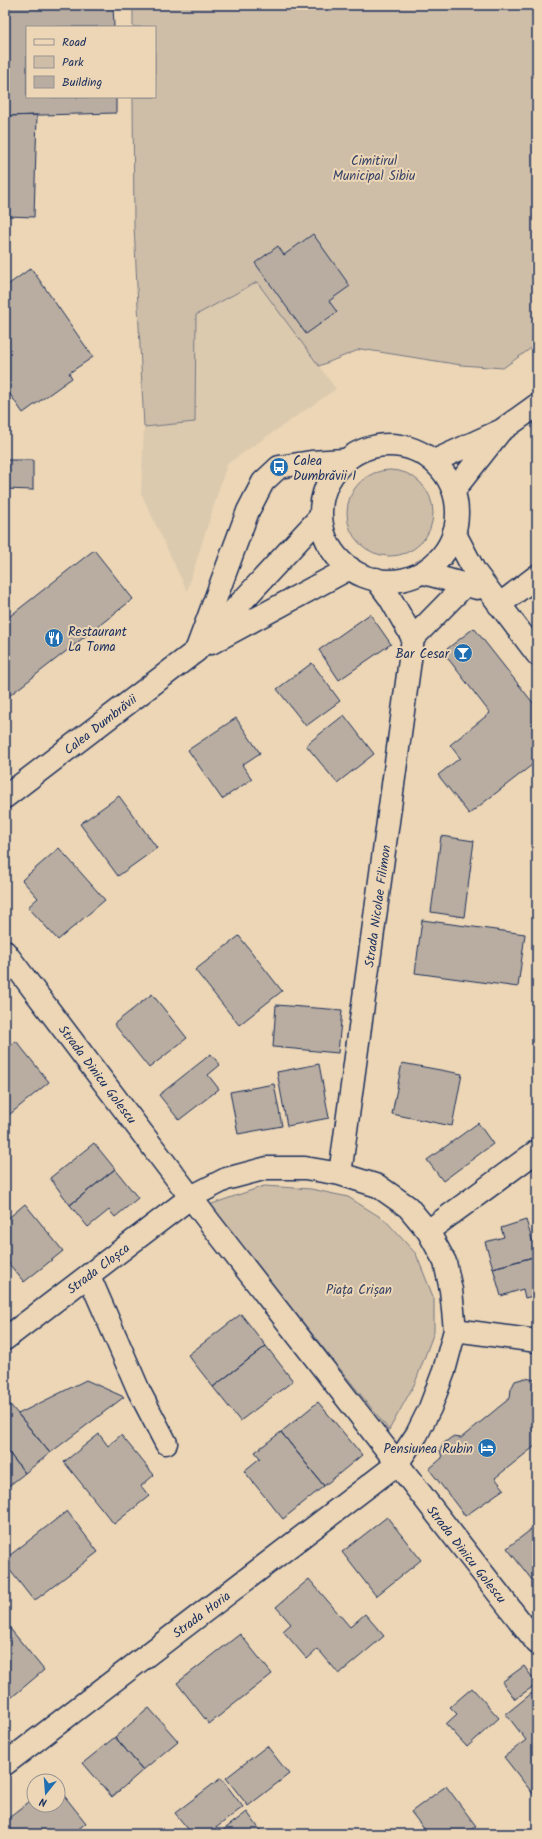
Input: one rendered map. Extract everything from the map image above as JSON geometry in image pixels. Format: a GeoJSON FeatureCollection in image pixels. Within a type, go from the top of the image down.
{"type":"FeatureCollection","features":[{"type":"Feature","properties":{"kind":"street"},"geometry":{"type":"LineString","coordinates":[[434,461],[502,430],[537,405]]}},
{"type":"Feature","properties":{"kind":"street"},"geometry":{"type":"LineString","coordinates":[[454,490],[502,430]]}},
{"type":"Feature","properties":{"kind":"street"},"geometry":{"type":"LineString","coordinates":[[387,444],[402,445],[415,450],[434,461],[447,477],[454,490],[457,504],[457,518],[454,532],[441,557],[424,573],[404,579],[390,581],[362,575],[350,568],[335,554],[325,536],[321,516],[326,486],[333,473],[344,460],[357,452],[387,444]]}},
{"type":"Feature","properties":{"kind":"street"},"geometry":{"type":"LineString","coordinates":[[196,651],[248,511],[263,482],[279,467],[311,462],[344,460]]}},
{"type":"Feature","properties":{"kind":"street","name":"Calea Dumbrăvii"},"geometry":{"type":"LineString","coordinates":[[196,651],[321,516]]}},
{"type":"Feature","properties":{"kind":"street"},"geometry":{"type":"LineString","coordinates":[[454,532],[467,559],[494,599],[537,654]]}},
{"type":"Feature","properties":{"kind":"street","name":"Calea Dumbrăvii"},"geometry":{"type":"LineString","coordinates":[[5,797],[196,651],[350,568]]}},
{"type":"Feature","properties":{"kind":"street"},"geometry":{"type":"LineString","coordinates":[[424,573],[465,585],[494,599]]}},
{"type":"Feature","properties":{"kind":"street"},"geometry":{"type":"LineString","coordinates":[[494,599],[537,576]]}},
{"type":"Feature","properties":{"kind":"street"},"geometry":{"type":"LineString","coordinates":[[376,579],[390,598],[413,638],[465,585]]}},
{"type":"Feature","properties":{"kind":"street","name":"Strada Nicolae Filimon"},"geometry":{"type":"LineString","coordinates":[[340,1174],[413,638]]}},
{"type":"Feature","properties":{"kind":"street","name":"Strada Dinicu Golescu"},"geometry":{"type":"LineString","coordinates":[[5,952],[191,1197]]}},
{"type":"Feature","properties":{"kind":"street"},"geometry":{"type":"LineString","coordinates":[[428,1231],[537,1151]]}},
{"type":"Feature","properties":{"kind":"street"},"geometry":{"type":"LineString","coordinates":[[267,1168],[305,1168],[340,1174],[378,1186],[408,1207],[428,1231],[445,1262],[451,1290],[454,1330],[444,1371],[430,1408],[417,1434],[397,1464],[191,1197],[226,1180],[267,1168]]}},
{"type":"Feature","properties":{"kind":"street","name":"Strada Cloșca"},"geometry":{"type":"LineString","coordinates":[[5,1339],[191,1197]]}},
{"type":"Feature","properties":{"kind":"street"},"geometry":{"type":"LineString","coordinates":[[89,1276],[139,1391],[166,1443]]}},
{"type":"Feature","properties":{"kind":"street"},"geometry":{"type":"LineString","coordinates":[[454,1330],[537,1341]]}},
{"type":"Feature","properties":{"kind":"street","name":"Strada Dinicu Golescu"},"geometry":{"type":"LineString","coordinates":[[397,1464],[537,1643]]}},
{"type":"Feature","properties":{"kind":"street","name":"Strada Horia"},"geometry":{"type":"LineString","coordinates":[[5,1764],[397,1464]]}},
{"type":"Feature","properties":{"kind":"shaded area"},"geometry":{"type":"Polygon","coordinates":[[[257,282],[336,389],[227,464],[187,591],[141,493],[144,427],[195,422],[196,315],[257,282]]]}},
{"type":"Feature","properties":{"kind":"green space","name":"Cimitirul Municipal Sibiu"},"geometry":{"type":"Polygon","coordinates":[[[133,5],[537,5],[537,344],[503,368],[461,365],[361,349],[319,366],[257,282],[196,315],[195,422],[144,427],[134,225],[133,98],[156,98],[156,26],[133,26],[133,5]]]}},
{"type":"Feature","properties":{"kind":"green space"},"geometry":{"type":"Polygon","coordinates":[[[390,470],[406,473],[414,477],[426,489],[430,497],[433,513],[430,529],[426,537],[414,549],[406,553],[390,556],[374,553],[366,549],[354,537],[350,529],[347,513],[350,497],[354,489],[366,477],[374,473],[390,470]]]}},
{"type":"Feature","properties":{"kind":"green space","name":"Piața Crișan"},"geometry":{"type":"Polygon","coordinates":[[[264,1186],[311,1189],[348,1197],[385,1220],[416,1254],[434,1299],[434,1332],[415,1383],[389,1430],[209,1205],[264,1186]]]}},
{"type":"Feature","properties":{"kind":"building"},"geometry":{"type":"Polygon","coordinates":[[[5,5],[113,5],[114,26],[26,26],[26,98],[116,98],[116,113],[5,116],[5,5]]]}},
{"type":"Feature","properties":{"kind":"building"},"geometry":{"type":"Polygon","coordinates":[[[37,115],[34,217],[8,216],[7,250],[5,250],[5,116],[37,115]]]}},
{"type":"Feature","properties":{"kind":"building"},"geometry":{"type":"Polygon","coordinates":[[[313,234],[350,286],[329,301],[337,312],[306,334],[255,263],[278,246],[284,255],[313,234]]]}},
{"type":"Feature","properties":{"kind":"building"},"geometry":{"type":"Polygon","coordinates":[[[31,268],[93,357],[69,373],[72,378],[23,413],[5,387],[5,287],[31,268]]]}},
{"type":"Feature","properties":{"kind":"building"},"geometry":{"type":"Polygon","coordinates":[[[5,460],[33,460],[33,490],[5,489],[5,460]]]}},
{"type":"Feature","properties":{"kind":"building"},"geometry":{"type":"Polygon","coordinates":[[[94,550],[133,599],[5,699],[5,620],[94,550]]]}},
{"type":"Feature","properties":{"kind":"building"},"geometry":{"type":"Polygon","coordinates":[[[370,614],[391,644],[339,680],[319,650],[370,614]]]}},
{"type":"Feature","properties":{"kind":"building"},"geometry":{"type":"Polygon","coordinates":[[[474,628],[537,708],[537,761],[469,814],[438,775],[460,758],[450,745],[490,713],[443,652],[474,628]]]}},
{"type":"Feature","properties":{"kind":"building"},"geometry":{"type":"Polygon","coordinates":[[[312,663],[340,701],[306,726],[277,689],[312,663]]]}},
{"type":"Feature","properties":{"kind":"building"},"geometry":{"type":"Polygon","coordinates":[[[344,715],[374,754],[337,783],[306,745],[344,715]]]}},
{"type":"Feature","properties":{"kind":"building"},"geometry":{"type":"Polygon","coordinates":[[[236,718],[260,753],[242,765],[252,779],[222,799],[188,750],[236,718]]]}},
{"type":"Feature","properties":{"kind":"building"},"geometry":{"type":"Polygon","coordinates":[[[119,796],[157,848],[118,876],[80,824],[119,796]]]}},
{"type":"Feature","properties":{"kind":"building"},"geometry":{"type":"Polygon","coordinates":[[[441,836],[474,841],[464,917],[431,912],[441,836]]]}},
{"type":"Feature","properties":{"kind":"building"},"geometry":{"type":"Polygon","coordinates":[[[59,848],[105,900],[58,940],[28,907],[38,898],[22,880],[59,848]]]}},
{"type":"Feature","properties":{"kind":"building"},"geometry":{"type":"Polygon","coordinates":[[[422,920],[525,934],[518,987],[415,973],[422,920]]]}},
{"type":"Feature","properties":{"kind":"building"},"geometry":{"type":"Polygon","coordinates":[[[239,936],[282,991],[239,1025],[195,970],[239,936]]]}},
{"type":"Feature","properties":{"kind":"building"},"geometry":{"type":"Polygon","coordinates":[[[152,994],[187,1038],[149,1068],[114,1024],[152,994]]]}},
{"type":"Feature","properties":{"kind":"building"},"geometry":{"type":"Polygon","coordinates":[[[276,1005],[342,1010],[338,1053],[273,1047],[276,1005]]]}},
{"type":"Feature","properties":{"kind":"building"},"geometry":{"type":"Polygon","coordinates":[[[16,1041],[49,1082],[9,1115],[5,1111],[5,1050],[16,1041]]]}},
{"type":"Feature","properties":{"kind":"building"},"geometry":{"type":"Polygon","coordinates":[[[211,1054],[220,1065],[208,1075],[219,1089],[179,1120],[159,1095],[211,1054]]]}},
{"type":"Feature","properties":{"kind":"building"},"geometry":{"type":"Polygon","coordinates":[[[402,1063],[462,1074],[452,1126],[392,1114],[402,1063]]]}},
{"type":"Feature","properties":{"kind":"building"},"geometry":{"type":"Polygon","coordinates":[[[319,1064],[329,1118],[287,1126],[277,1072],[319,1064]]]}},
{"type":"Feature","properties":{"kind":"building"},"geometry":{"type":"Polygon","coordinates":[[[274,1084],[282,1126],[238,1134],[230,1092],[274,1084]]]}},
{"type":"Feature","properties":{"kind":"building"},"geometry":{"type":"Polygon","coordinates":[[[478,1123],[493,1144],[443,1181],[427,1160],[478,1123]]]}},
{"type":"Feature","properties":{"kind":"building"},"geometry":{"type":"Polygon","coordinates":[[[94,1143],[115,1169],[70,1205],[50,1178],[94,1143]]]}},
{"type":"Feature","properties":{"kind":"building"},"geometry":{"type":"Polygon","coordinates":[[[115,1169],[138,1198],[115,1217],[109,1210],[88,1227],[70,1205],[115,1169]]]}},
{"type":"Feature","properties":{"kind":"building"},"geometry":{"type":"Polygon","coordinates":[[[25,1204],[63,1251],[24,1282],[5,1259],[5,1221],[25,1204]]]}},
{"type":"Feature","properties":{"kind":"building"},"geometry":{"type":"Polygon","coordinates":[[[526,1220],[537,1256],[493,1268],[485,1242],[504,1237],[501,1228],[526,1220]]]}},
{"type":"Feature","properties":{"kind":"building"},"geometry":{"type":"Polygon","coordinates":[[[537,1256],[537,1295],[525,1298],[523,1289],[501,1296],[493,1268],[537,1256]]]}},
{"type":"Feature","properties":{"kind":"building"},"geometry":{"type":"Polygon","coordinates":[[[241,1314],[266,1346],[213,1387],[188,1355],[241,1314]]]}},
{"type":"Feature","properties":{"kind":"building"},"geometry":{"type":"Polygon","coordinates":[[[266,1346],[293,1381],[240,1421],[213,1387],[266,1346]]]}},
{"type":"Feature","properties":{"kind":"building","name":"Pensiunea Rubin"},"geometry":{"type":"Polygon","coordinates":[[[525,1378],[535,1380],[537,1378],[537,1449],[535,1446],[495,1478],[504,1489],[465,1516],[429,1469],[442,1458],[440,1450],[444,1443],[452,1437],[461,1438],[510,1398],[511,1389],[515,1381],[525,1378]]]}},
{"type":"Feature","properties":{"kind":"building"},"geometry":{"type":"Polygon","coordinates":[[[86,1380],[124,1397],[50,1453],[18,1414],[86,1380]]]}},
{"type":"Feature","properties":{"kind":"building"},"geometry":{"type":"Polygon","coordinates":[[[8,1402],[50,1453],[25,1473],[5,1448],[5,1405],[8,1402]]]}},
{"type":"Feature","properties":{"kind":"building"},"geometry":{"type":"Polygon","coordinates":[[[318,1402],[362,1455],[324,1486],[281,1432],[318,1402]]]}},
{"type":"Feature","properties":{"kind":"building"},"geometry":{"type":"Polygon","coordinates":[[[281,1432],[324,1486],[283,1519],[244,1471],[260,1458],[255,1452],[281,1432]]]}},
{"type":"Feature","properties":{"kind":"building"},"geometry":{"type":"Polygon","coordinates":[[[99,1434],[108,1446],[121,1435],[154,1475],[141,1486],[149,1496],[114,1524],[64,1462],[99,1434]]]}},
{"type":"Feature","properties":{"kind":"building"},"geometry":{"type":"Polygon","coordinates":[[[9,1453],[25,1473],[5,1489],[5,1455],[9,1453]]]}},
{"type":"Feature","properties":{"kind":"building"},"geometry":{"type":"Polygon","coordinates":[[[67,1511],[98,1552],[34,1601],[5,1564],[5,1559],[67,1511]]]}},
{"type":"Feature","properties":{"kind":"building"},"geometry":{"type":"Polygon","coordinates":[[[387,1517],[421,1560],[376,1596],[342,1552],[387,1517]]]}},
{"type":"Feature","properties":{"kind":"building"},"geometry":{"type":"Polygon","coordinates":[[[537,1525],[537,1576],[532,1580],[507,1548],[537,1525]]]}},
{"type":"Feature","properties":{"kind":"building"},"geometry":{"type":"Polygon","coordinates":[[[309,1579],[350,1627],[365,1614],[384,1636],[339,1674],[318,1649],[307,1659],[283,1631],[291,1624],[276,1607],[309,1579]]]}},
{"type":"Feature","properties":{"kind":"building"},"geometry":{"type":"Polygon","coordinates":[[[8,1626],[44,1670],[5,1703],[5,1628],[8,1626]]]}},
{"type":"Feature","properties":{"kind":"building"},"geometry":{"type":"Polygon","coordinates":[[[240,1634],[272,1674],[209,1724],[177,1683],[240,1634]]]}},
{"type":"Feature","properties":{"kind":"building"},"geometry":{"type":"Polygon","coordinates":[[[524,1666],[537,1684],[515,1699],[502,1682],[524,1666]]]}},
{"type":"Feature","properties":{"kind":"building"},"geometry":{"type":"Polygon","coordinates":[[[472,1688],[499,1718],[467,1747],[446,1724],[457,1714],[450,1707],[472,1688]]]}},
{"type":"Feature","properties":{"kind":"building"},"geometry":{"type":"Polygon","coordinates":[[[532,1693],[537,1699],[537,1799],[504,1757],[526,1740],[506,1714],[532,1693]]]}},
{"type":"Feature","properties":{"kind":"building"},"geometry":{"type":"Polygon","coordinates":[[[149,1708],[178,1741],[143,1770],[115,1737],[149,1708]]]}},
{"type":"Feature","properties":{"kind":"building"},"geometry":{"type":"Polygon","coordinates":[[[115,1737],[143,1770],[112,1797],[83,1763],[115,1737]]]}},
{"type":"Feature","properties":{"kind":"building"},"geometry":{"type":"Polygon","coordinates":[[[267,1746],[289,1774],[248,1806],[226,1778],[267,1746]]]}},
{"type":"Feature","properties":{"kind":"building"},"geometry":{"type":"Polygon","coordinates":[[[221,1778],[243,1807],[208,1834],[192,1834],[175,1813],[221,1778]]]}},
{"type":"Feature","properties":{"kind":"building"},"geometry":{"type":"Polygon","coordinates":[[[446,1786],[476,1826],[466,1834],[428,1834],[411,1812],[446,1786]]]}},
{"type":"Feature","properties":{"kind":"building"},"geometry":{"type":"Polygon","coordinates":[[[66,1798],[86,1823],[72,1834],[5,1834],[5,1821],[26,1804],[26,1813],[66,1813],[66,1798]]]}},
{"type":"Feature","properties":{"kind":"building"},"geometry":{"type":"Polygon","coordinates":[[[247,1812],[263,1834],[218,1834],[247,1812]]]}},
{"type":"Feature","properties":{"kind":"place","name":"Calea Dumbrăvii 1"},"geometry":{"type":"Point","coordinates":[279,467]}},
{"type":"Feature","properties":{"kind":"place","name":"Restaurant La Toma"},"geometry":{"type":"Point","coordinates":[54,638]}},
{"type":"Feature","properties":{"kind":"place","name":"Bar Cesar"},"geometry":{"type":"Point","coordinates":[463,653]}},
{"type":"Feature","properties":{"kind":"place","name":"Pensiunea Rubin"},"geometry":{"type":"Point","coordinates":[487,1448]}}]}
